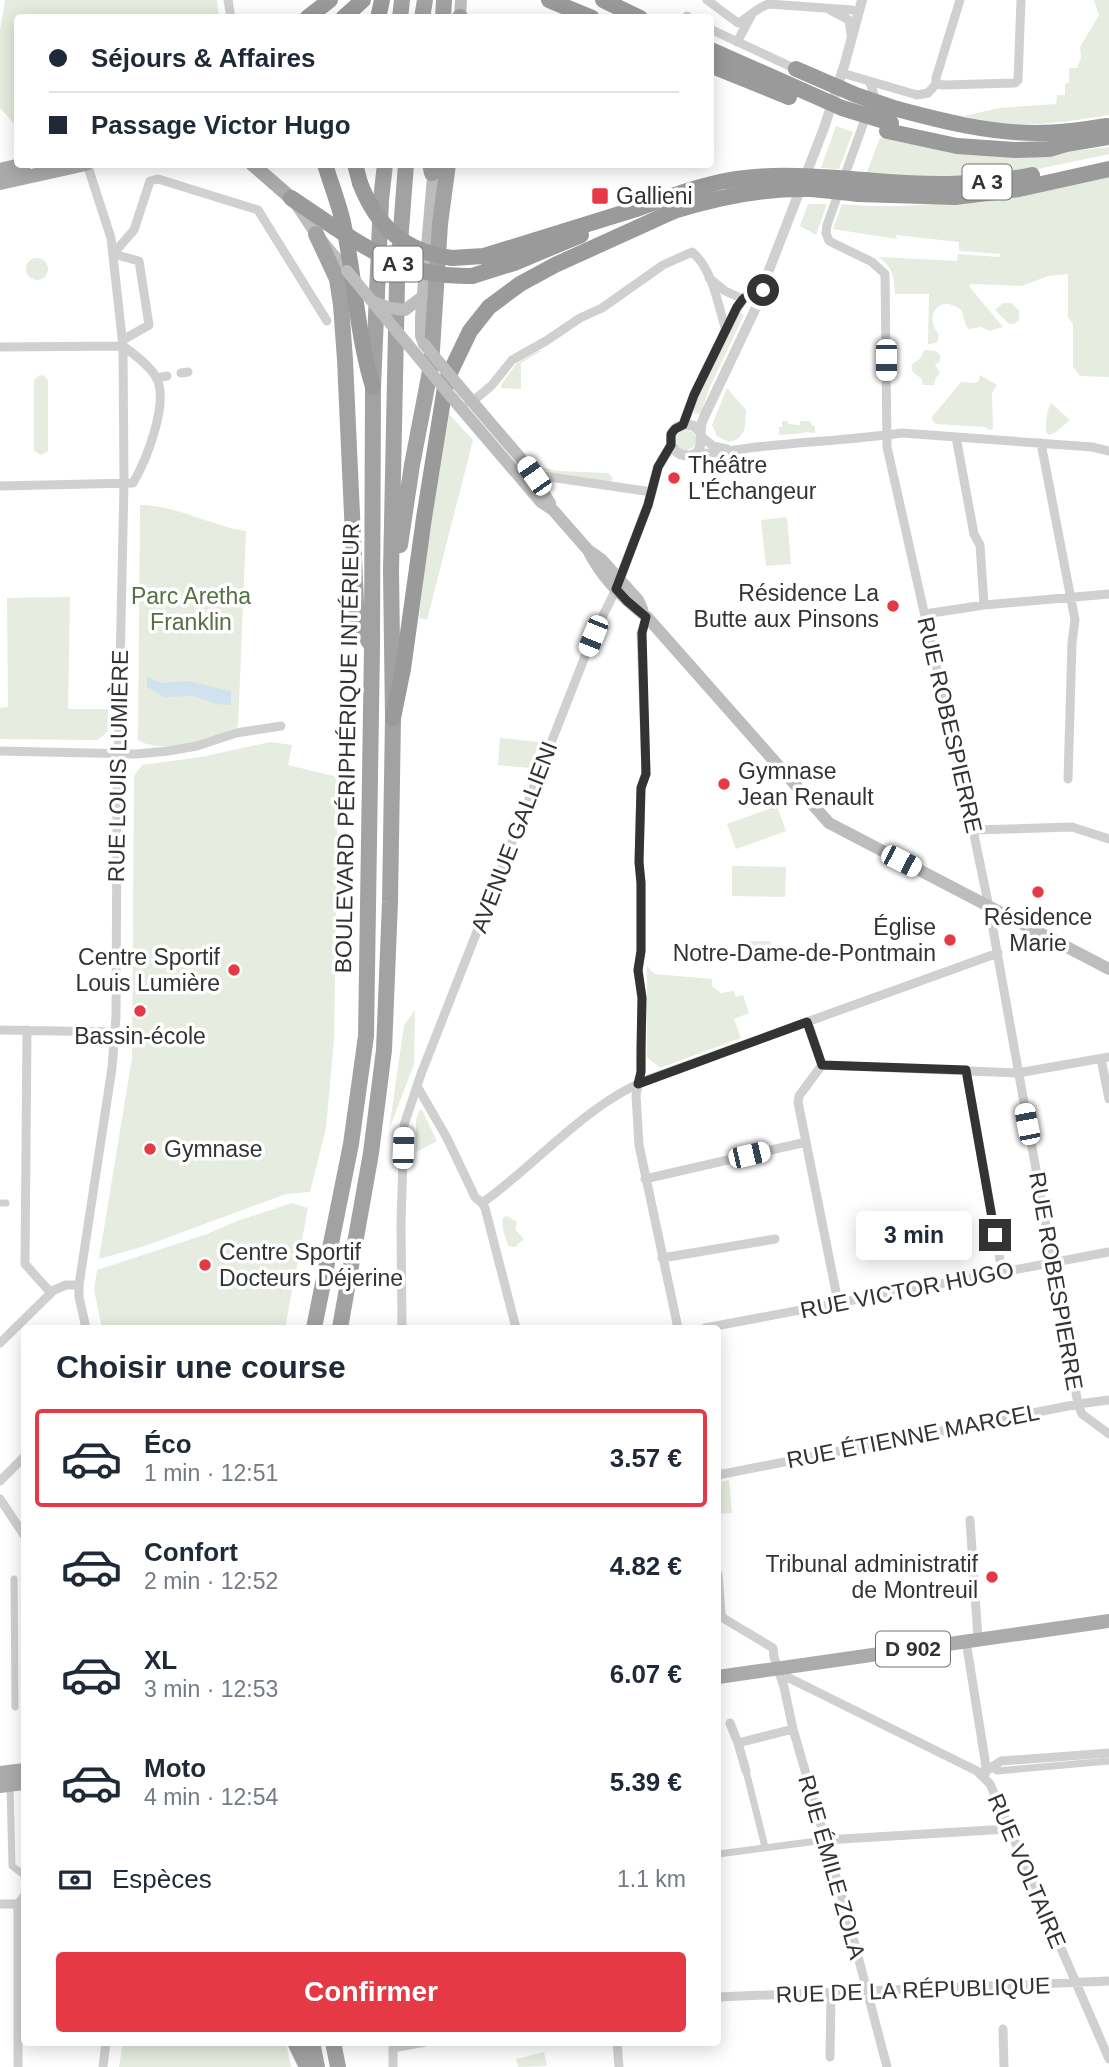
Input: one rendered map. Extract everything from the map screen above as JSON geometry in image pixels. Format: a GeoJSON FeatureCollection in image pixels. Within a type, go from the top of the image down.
{"type":"FeatureCollection","features":[{"type":"Feature","properties":{"kind":"highway"},"geometry":{"type":"LineString","coordinates":[[311,14],[331,0]]}},
{"type":"Feature","properties":{"kind":"highway"},"geometry":{"type":"LineString","coordinates":[[347,14],[363,0]]}},
{"type":"Feature","properties":{"kind":"highway"},"geometry":{"type":"LineString","coordinates":[[548,0],[582,14]]}},
{"type":"Feature","properties":{"kind":"highway"},"geometry":{"type":"LineString","coordinates":[[603,0],[632,14]]}},
{"type":"Feature","properties":{"kind":"highway"},"geometry":{"type":"LineString","coordinates":[[714,52],[842,108],[892,121],[956,124],[1034,133],[1059,133],[1109,126]]}},
{"type":"Feature","properties":{"kind":"highway","name":"A 3"},"geometry":{"type":"LineString","coordinates":[[714,67],[835,116],[892,121],[957,146],[1015,150],[1049,149],[1109,137]]}},
{"type":"Feature","properties":{"kind":"highway"},"geometry":{"type":"LineString","coordinates":[[796,69],[856,94],[892,121]]}},
{"type":"Feature","properties":{"kind":"highway","name":"A 3"},"geometry":{"type":"LineString","coordinates":[[291,198],[390,261],[429,274],[454,277],[472,276],[514,263],[636,209],[708,185],[742,178],[777,175],[861,187],[965,184],[1025,177],[1109,160]]}},
{"type":"Feature","properties":{"kind":"highway"},"geometry":{"type":"LineString","coordinates":[[326,168],[344,224],[364,358],[373,387]]}},
{"type":"Feature","properties":{"kind":"highway"},"geometry":{"type":"LineString","coordinates":[[356,168],[367,202],[375,215],[396,236],[421,251],[437,256],[484,256],[636,209]]}},
{"type":"Feature","properties":{"kind":"highway","name":"BOULEVARD PÉRIPHÉRIQUE INTÉRIEUR"},"geometry":{"type":"LineString","coordinates":[[315,1325],[351,1144],[366,1036],[373,387],[385,168]]}},
{"type":"Feature","properties":{"kind":"highway"},"geometry":{"type":"LineString","coordinates":[[341,1325],[371,1153],[384,1050],[390,902],[393,718],[391,570],[397,283],[406,168]]}},
{"type":"Feature","properties":{"kind":"highway"},"geometry":{"type":"LineString","coordinates":[[391,570],[401,540],[431,366],[440,224],[447,168]]}},
{"type":"Feature","properties":{"kind":"highway"},"geometry":{"type":"LineString","coordinates":[[393,718],[404,669],[446,381],[470,331],[489,307],[520,284],[555,265],[674,211],[734,195],[771,190],[861,187],[956,197],[1019,189],[1109,169]]}},
{"type":"Feature","properties":{"kind":"highway"},"geometry":{"type":"LineString","coordinates":[[316,234],[337,279],[341,305],[357,624],[372,646]]}},
{"type":"Feature","properties":{"kind":"highway"},"geometry":{"type":"LineString","coordinates":[[297,2046],[307,2067]]}},
{"type":"Feature","properties":{"kind":"highway"},"geometry":{"type":"LineString","coordinates":[[313,2046],[317,2067]]}},
{"type":"Feature","properties":{"kind":"highway"},"geometry":{"type":"LineString","coordinates":[[336,2046],[338,2065]]}},
{"type":"Feature","properties":{"kind":"main road"},"geometry":{"type":"LineString","coordinates":[[0,183],[69,168]]}},
{"type":"Feature","properties":{"kind":"main road"},"geometry":{"type":"LineString","coordinates":[[257,168],[291,198],[370,301],[541,502],[552,510],[588,550],[602,560],[618,584]]}},
{"type":"Feature","properties":{"kind":"main road"},"geometry":{"type":"LineString","coordinates":[[267,168],[276,184]]}},
{"type":"Feature","properties":{"kind":"main road"},"geometry":{"type":"LineString","coordinates":[[432,168],[421,336],[424,344],[522,460],[547,497],[552,510]]}},
{"type":"Feature","properties":{"kind":"main road"},"geometry":{"type":"LineString","coordinates":[[370,301],[390,309],[405,310],[422,297]]}},
{"type":"Feature","properties":{"kind":"main road"},"geometry":{"type":"LineString","coordinates":[[588,550],[594,564],[638,600],[646,617],[829,823],[1109,969]]}},
{"type":"Feature","properties":{"kind":"main road","name":"D 902"},"geometry":{"type":"LineString","coordinates":[[721,1677],[779,1671],[1109,1620]]}},
{"type":"Feature","properties":{"kind":"main road"},"geometry":{"type":"LineString","coordinates":[[0,1773],[21,1770]]}},
{"type":"Feature","properties":{"kind":"street"},"geometry":{"type":"LineString","coordinates":[[706,0],[738,23],[761,6],[769,4],[852,10]]}},
{"type":"Feature","properties":{"kind":"street"},"geometry":{"type":"LineString","coordinates":[[695,453],[700,447],[710,402],[762,295],[764,283],[820,139],[862,0]]}},
{"type":"Feature","properties":{"kind":"street"},"geometry":{"type":"LineString","coordinates":[[842,73],[917,95],[928,93],[936,84],[960,0]]}},
{"type":"Feature","properties":{"kind":"street"},"geometry":{"type":"LineString","coordinates":[[936,84],[1018,80],[1021,0]]}},
{"type":"Feature","properties":{"kind":"street"},"geometry":{"type":"LineString","coordinates":[[851,35],[852,10]]}},
{"type":"Feature","properties":{"kind":"street"},"geometry":{"type":"LineString","coordinates":[[842,73],[840,65],[852,10]]}},
{"type":"Feature","properties":{"kind":"street"},"geometry":{"type":"LineString","coordinates":[[737,42],[751,16]]}},
{"type":"Feature","properties":{"kind":"street"},"geometry":{"type":"LineString","coordinates":[[714,31],[796,69]]}},
{"type":"Feature","properties":{"kind":"street","name":"RUE ROBESPIERRE"},"geometry":{"type":"LineString","coordinates":[[870,83],[874,94],[826,233],[829,241],[872,262],[885,274],[887,447],[989,906],[1078,1404]]}},
{"type":"Feature","properties":{"kind":"street","name":"RUE LOUIS LUMIÈRE"},"geometry":{"type":"LineString","coordinates":[[85,1325],[79,1285],[112,1069],[116,1016],[124,484],[123,343],[113,254],[111,237],[88,168]]}},
{"type":"Feature","properties":{"kind":"street"},"geometry":{"type":"LineString","coordinates":[[0,347],[123,343],[149,325],[139,261],[113,254],[134,230],[150,181],[158,179],[258,211],[327,321]]}},
{"type":"Feature","properties":{"kind":"street"},"geometry":{"type":"LineString","coordinates":[[455,401],[472,402],[492,385],[512,360],[580,318],[602,308],[663,265],[692,252],[700,260],[709,278],[726,330]]}},
{"type":"Feature","properties":{"kind":"street"},"geometry":{"type":"LineString","coordinates":[[709,278],[725,291],[743,299]]}},
{"type":"Feature","properties":{"kind":"street"},"geometry":{"type":"LineString","coordinates":[[683,425],[694,395],[737,307],[764,283]]}},
{"type":"Feature","properties":{"kind":"street"},"geometry":{"type":"LineString","coordinates":[[0,486],[133,483],[144,464],[161,401],[156,377],[123,343]]}},
{"type":"Feature","properties":{"kind":"street"},"geometry":{"type":"LineString","coordinates":[[156,377],[167,376]]}},
{"type":"Feature","properties":{"kind":"street"},"geometry":{"type":"LineString","coordinates":[[732,450],[713,446],[691,425],[683,425],[673,431],[671,437],[675,449],[686,456],[902,433],[1092,447],[1109,451]]}},
{"type":"Feature","properties":{"kind":"street"},"geometry":{"type":"LineString","coordinates":[[956,437],[974,534],[980,545],[984,606]]}},
{"type":"Feature","properties":{"kind":"street"},"geometry":{"type":"LineString","coordinates":[[1041,443],[1075,621],[1068,779]]}},
{"type":"Feature","properties":{"kind":"street"},"geometry":{"type":"LineString","coordinates":[[618,584],[652,492],[658,467],[675,449]]}},
{"type":"Feature","properties":{"kind":"street"},"geometry":{"type":"LineString","coordinates":[[512,466],[534,476],[652,492]]}},
{"type":"Feature","properties":{"kind":"street"},"geometry":{"type":"LineString","coordinates":[[602,560],[627,556]]}},
{"type":"Feature","properties":{"kind":"street","name":"AVENUE GALLIENI"},"geometry":{"type":"LineString","coordinates":[[402,1325],[404,1125],[593,636],[618,584]]}},
{"type":"Feature","properties":{"kind":"street"},"geometry":{"type":"LineString","coordinates":[[925,614],[1109,594]]}},
{"type":"Feature","properties":{"kind":"street"},"geometry":{"type":"LineString","coordinates":[[646,617],[642,633],[646,774],[640,800],[639,862],[641,1072],[636,1096],[639,1145],[645,1179],[677,1325]]}},
{"type":"Feature","properties":{"kind":"street"},"geometry":{"type":"LineString","coordinates":[[0,751],[137,754],[197,746],[236,733],[281,726]]}},
{"type":"Feature","properties":{"kind":"street"},"geometry":{"type":"LineString","coordinates":[[973,830],[1072,827],[1109,839]]}},
{"type":"Feature","properties":{"kind":"street"},"geometry":{"type":"LineString","coordinates":[[482,1203],[619,1093],[998,953]]}},
{"type":"Feature","properties":{"kind":"street"},"geometry":{"type":"LineString","coordinates":[[807,1022],[822,1065]]}},
{"type":"Feature","properties":{"kind":"street"},"geometry":{"type":"LineString","coordinates":[[0,1030],[115,1032]]}},
{"type":"Feature","properties":{"kind":"street"},"geometry":{"type":"LineString","coordinates":[[27,1030],[25,1264],[51,1293]]}},
{"type":"Feature","properties":{"kind":"street"},"geometry":{"type":"LineString","coordinates":[[822,1065],[1018,1073],[1105,1058],[1109,1099]]}},
{"type":"Feature","properties":{"kind":"street"},"geometry":{"type":"LineString","coordinates":[[822,1065],[799,1096],[798,1102],[838,1302]]}},
{"type":"Feature","properties":{"kind":"street"},"geometry":{"type":"LineString","coordinates":[[966,1070],[1002,1271]]}},
{"type":"Feature","properties":{"kind":"street"},"geometry":{"type":"LineString","coordinates":[[417,1086],[447,1138],[475,1197],[482,1203],[515,1325]]}},
{"type":"Feature","properties":{"kind":"street"},"geometry":{"type":"LineString","coordinates":[[645,1179],[806,1142]]}},
{"type":"Feature","properties":{"kind":"street"},"geometry":{"type":"LineString","coordinates":[[662,1258],[775,1239]]}},
{"type":"Feature","properties":{"kind":"street","name":"RUE VICTOR HUGO"},"geometry":{"type":"LineString","coordinates":[[720,1325],[1109,1252]]}},
{"type":"Feature","properties":{"kind":"street"},"geometry":{"type":"LineString","coordinates":[[0,1343],[51,1293],[65,1285],[79,1285]]}},
{"type":"Feature","properties":{"kind":"street","name":"RUE ÉTIENNE MARCEL"},"geometry":{"type":"LineString","coordinates":[[721,1474],[1109,1400]]}},
{"type":"Feature","properties":{"kind":"street"},"geometry":{"type":"LineString","coordinates":[[1078,1404],[1082,1414],[1109,1434]]}},
{"type":"Feature","properties":{"kind":"street"},"geometry":{"type":"LineString","coordinates":[[0,1481],[21,1460]]}},
{"type":"Feature","properties":{"kind":"street"},"geometry":{"type":"LineString","coordinates":[[0,1499],[21,1530]]}},
{"type":"Feature","properties":{"kind":"street"},"geometry":{"type":"LineString","coordinates":[[970,1520],[972,1640],[987,1772]]}},
{"type":"Feature","properties":{"kind":"street"},"geometry":{"type":"LineString","coordinates":[[15,1579],[15,1707]]}},
{"type":"Feature","properties":{"kind":"street"},"geometry":{"type":"LineString","coordinates":[[721,1615],[771,1645],[779,1671]]}},
{"type":"Feature","properties":{"kind":"street","name":"RUE ÉMILE ZOLA"},"geometry":{"type":"LineString","coordinates":[[779,1671],[887,2067]]}},
{"type":"Feature","properties":{"kind":"street","name":"RUE VOLTAIRE"},"geometry":{"type":"LineString","coordinates":[[779,1671],[976,1771],[987,1772],[1008,1829],[1109,2059]]}},
{"type":"Feature","properties":{"kind":"street"},"geometry":{"type":"LineString","coordinates":[[730,1723],[746,1771],[765,1847]]}},
{"type":"Feature","properties":{"kind":"street"},"geometry":{"type":"LineString","coordinates":[[738,1743],[793,1729]]}},
{"type":"Feature","properties":{"kind":"street"},"geometry":{"type":"LineString","coordinates":[[987,1772],[1001,1762],[1109,1753]]}},
{"type":"Feature","properties":{"kind":"street"},"geometry":{"type":"LineString","coordinates":[[987,1772],[1109,1761]]}},
{"type":"Feature","properties":{"kind":"street"},"geometry":{"type":"LineString","coordinates":[[12,1785],[12,1866],[21,1873]]}},
{"type":"Feature","properties":{"kind":"street"},"geometry":{"type":"LineString","coordinates":[[721,1854],[824,1840],[1008,1829]]}},
{"type":"Feature","properties":{"kind":"street"},"geometry":{"type":"LineString","coordinates":[[0,1904],[21,1900],[18,2067]]}},
{"type":"Feature","properties":{"kind":"street","name":"RUE DE LA RÉPUBLIQUE"},"geometry":{"type":"LineString","coordinates":[[721,1997],[1109,1981]]}},
{"type":"Feature","properties":{"kind":"street"},"geometry":{"type":"LineString","coordinates":[[830,2057],[831,1994]]}},
{"type":"Feature","properties":{"kind":"street"},"geometry":{"type":"LineString","coordinates":[[1003,2029],[1004,2067]]}},
{"type":"Feature","properties":{"kind":"street"},"geometry":{"type":"LineString","coordinates":[[103,2067],[106,2046]]}},
{"type":"Feature","properties":{"kind":"street"},"geometry":{"type":"LineString","coordinates":[[393,2046],[393,2067]]}},
{"type":"Feature","properties":{"kind":"street"},"geometry":{"type":"LineString","coordinates":[[617,2046],[619,2067]]}},
{"type":"Feature","properties":{"kind":"green space"},"geometry":{"type":"Polygon","coordinates":[[[5,0],[217,0],[219,14],[14,14],[14,124],[0,108],[0,30],[5,0]]]}},
{"type":"Feature","properties":{"kind":"green space"},"geometry":{"type":"Polygon","coordinates":[[[1094,0],[1109,0],[1109,115],[1055,123],[1017,125],[964,116],[999,108],[1056,104],[1057,95],[1065,95],[1065,84],[1069,83],[1069,68],[1077,68],[1081,58],[1080,47],[1099,15],[1094,0]]]}},
{"type":"Feature","properties":{"kind":"green space"},"geometry":{"type":"Polygon","coordinates":[[[836,126],[853,132],[839,169],[821,168],[836,126]]]}},
{"type":"Feature","properties":{"kind":"green space"},"geometry":{"type":"Polygon","coordinates":[[[880,138],[925,147],[1022,157],[1109,147],[1109,154],[1024,172],[975,178],[866,174],[880,138]]]}},
{"type":"Feature","properties":{"kind":"green space"},"geometry":{"type":"Polygon","coordinates":[[[1109,177],[1109,377],[1080,376],[1073,367],[1073,324],[1068,317],[1068,274],[1048,276],[1022,286],[971,284],[969,286],[1003,327],[989,331],[982,327],[969,329],[962,311],[948,304],[941,305],[934,313],[933,319],[939,335],[937,343],[928,344],[929,294],[895,294],[892,272],[878,257],[957,261],[958,254],[999,257],[1001,254],[959,251],[959,242],[896,235],[897,239],[833,229],[842,204],[910,206],[943,203],[1009,195],[1109,177]]]}},
{"type":"Feature","properties":{"kind":"green space"},"geometry":{"type":"Polygon","coordinates":[[[808,204],[827,204],[816,235],[800,226],[808,204]]]}},
{"type":"Feature","properties":{"kind":"green space"},"geometry":{"type":"Polygon","coordinates":[[[37,258],[45,261],[48,269],[45,277],[37,280],[29,277],[26,269],[29,261],[37,258]]]}},
{"type":"Feature","properties":{"kind":"green space"},"geometry":{"type":"Polygon","coordinates":[[[1003,303],[1011,303],[1019,310],[1019,320],[1014,324],[1009,324],[995,310],[1003,303]]]}},
{"type":"Feature","properties":{"kind":"green space"},"geometry":{"type":"Polygon","coordinates":[[[740,313],[744,315],[708,391],[701,413],[694,414],[694,405],[740,313]]]}},
{"type":"Feature","properties":{"kind":"green space"},"geometry":{"type":"Polygon","coordinates":[[[924,350],[936,351],[940,355],[940,361],[935,365],[940,373],[934,385],[923,385],[921,378],[912,369],[912,364],[921,358],[924,350]]]}},
{"type":"Feature","properties":{"kind":"green space"},"geometry":{"type":"Polygon","coordinates":[[[541,351],[521,363],[521,389],[501,388],[517,363],[541,351]]]}},
{"type":"Feature","properties":{"kind":"green space"},"geometry":{"type":"Polygon","coordinates":[[[40,375],[48,380],[48,451],[41,455],[34,451],[34,380],[40,375]]]}},
{"type":"Feature","properties":{"kind":"green space"},"geometry":{"type":"Polygon","coordinates":[[[980,375],[997,385],[992,393],[993,429],[936,424],[932,417],[961,382],[976,383],[980,375]]]}},
{"type":"Feature","properties":{"kind":"green space"},"geometry":{"type":"Polygon","coordinates":[[[727,388],[746,410],[742,434],[729,442],[717,436],[712,425],[727,388]]]}},
{"type":"Feature","properties":{"kind":"green space"},"geometry":{"type":"Polygon","coordinates":[[[1051,403],[1070,420],[1049,435],[1046,432],[1046,421],[1051,403]]]}},
{"type":"Feature","properties":{"kind":"green space"},"geometry":{"type":"Polygon","coordinates":[[[449,414],[473,440],[427,620],[419,618],[426,554],[449,414]]]}},
{"type":"Feature","properties":{"kind":"green space"},"geometry":{"type":"Polygon","coordinates":[[[782,421],[800,425],[800,421],[810,421],[815,427],[815,433],[779,435],[782,421]]]}},
{"type":"Feature","properties":{"kind":"green space"},"geometry":{"type":"Polygon","coordinates":[[[682,430],[690,430],[696,440],[690,450],[682,450],[676,444],[676,436],[682,430]]]}},
{"type":"Feature","properties":{"kind":"green space"},"geometry":{"type":"Polygon","coordinates":[[[539,467],[559,471],[608,473],[613,478],[610,482],[539,472],[539,467]]]}},
{"type":"Feature","properties":{"kind":"green space","name":"Parc Aretha Franklin"},"geometry":{"type":"Polygon","coordinates":[[[140,505],[167,508],[246,531],[238,727],[188,744],[161,746],[138,740],[140,505]]]}},
{"type":"Feature","properties":{"kind":"green space"},"geometry":{"type":"Polygon","coordinates":[[[787,517],[791,564],[766,566],[761,520],[787,517]]]}},
{"type":"Feature","properties":{"kind":"green space"},"geometry":{"type":"Polygon","coordinates":[[[70,597],[68,709],[108,709],[108,731],[98,740],[0,739],[0,708],[8,707],[7,598],[70,597]]]}},
{"type":"Feature","properties":{"kind":"green space"},"geometry":{"type":"Polygon","coordinates":[[[500,738],[539,742],[530,768],[498,765],[500,738]]]}},
{"type":"Feature","properties":{"kind":"green space","name":"Centre Sportif Louis Lumière"},"geometry":{"type":"Polygon","coordinates":[[[270,742],[292,745],[288,765],[338,777],[334,1039],[326,1128],[310,1192],[286,1194],[145,1246],[99,1259],[132,1058],[134,776],[142,765],[201,757],[270,742]]]}},
{"type":"Feature","properties":{"kind":"green space"},"geometry":{"type":"Polygon","coordinates":[[[777,806],[786,831],[736,849],[727,824],[777,806]]]}},
{"type":"Feature","properties":{"kind":"green space"},"geometry":{"type":"Polygon","coordinates":[[[732,866],[786,867],[785,897],[732,896],[732,866]]]}},
{"type":"Feature","properties":{"kind":"green space"},"geometry":{"type":"Polygon","coordinates":[[[749,941],[771,941],[771,961],[748,961],[749,941]]]}},
{"type":"Feature","properties":{"kind":"green space"},"geometry":{"type":"Polygon","coordinates":[[[647,965],[655,974],[712,979],[712,986],[721,993],[734,991],[736,997],[743,995],[749,1013],[734,1019],[741,1038],[660,1068],[647,1057],[647,965]]]}},
{"type":"Feature","properties":{"kind":"green space"},"geometry":{"type":"Polygon","coordinates":[[[415,1010],[414,1064],[389,1130],[404,1025],[415,1010]]]}},
{"type":"Feature","properties":{"kind":"green space"},"geometry":{"type":"Polygon","coordinates":[[[422,1110],[437,1141],[416,1152],[416,1120],[422,1110]]]}},
{"type":"Feature","properties":{"kind":"green space","name":"Centre Sportif Docteurs Déjerine"},"geometry":{"type":"Polygon","coordinates":[[[292,1203],[308,1208],[286,1325],[101,1325],[94,1290],[97,1270],[207,1234],[292,1203]]]}},
{"type":"Feature","properties":{"kind":"green space"},"geometry":{"type":"Polygon","coordinates":[[[507,1216],[517,1222],[515,1229],[524,1239],[515,1247],[509,1246],[504,1232],[503,1218],[507,1216]]]}},
{"type":"Feature","properties":{"kind":"green space"},"geometry":{"type":"Polygon","coordinates":[[[729,1480],[732,1513],[721,1514],[721,1482],[729,1480]]]}},
{"type":"Feature","properties":{"kind":"green space"},"geometry":{"type":"Polygon","coordinates":[[[122,2046],[287,2046],[291,2067],[119,2067],[122,2046]]]}},
{"type":"Feature","properties":{"kind":"green space"},"geometry":{"type":"Polygon","coordinates":[[[544,2052],[547,2066],[518,2067],[516,2059],[544,2052]]]}},
{"type":"Feature","properties":{"kind":"water"},"geometry":{"type":"Polygon","coordinates":[[[147,677],[162,683],[187,681],[231,691],[231,705],[216,704],[194,696],[164,697],[147,687],[147,677]]]}},
{"type":"Feature","properties":{"kind":"place","name":"Gallieni"},"geometry":{"type":"Point","coordinates":[600,196]}},
{"type":"Feature","properties":{"kind":"place","name":"Théâtre L'Échangeur"},"geometry":{"type":"Point","coordinates":[674,478]}},
{"type":"Feature","properties":{"kind":"place","name":"Résidence La Butte aux Pinsons"},"geometry":{"type":"Point","coordinates":[893,606]}},
{"type":"Feature","properties":{"kind":"place","name":"Gymnase Jean Renault"},"geometry":{"type":"Point","coordinates":[724,784]}},
{"type":"Feature","properties":{"kind":"place","name":"Résidence Marie"},"geometry":{"type":"Point","coordinates":[1038,892]}},
{"type":"Feature","properties":{"kind":"place","name":"Église Notre-Dame-de-Pontmain"},"geometry":{"type":"Point","coordinates":[950,940]}},
{"type":"Feature","properties":{"kind":"place","name":"Centre Sportif Louis Lumière"},"geometry":{"type":"Point","coordinates":[234,970]}},
{"type":"Feature","properties":{"kind":"place","name":"Bassin-école"},"geometry":{"type":"Point","coordinates":[140,1011]}},
{"type":"Feature","properties":{"kind":"place","name":"Gymnase"},"geometry":{"type":"Point","coordinates":[150,1149]}},
{"type":"Feature","properties":{"kind":"place","name":"Centre Sportif Docteurs Déjerine"},"geometry":{"type":"Point","coordinates":[205,1265]}},
{"type":"Feature","properties":{"kind":"place","name":"Tribunal administratif de Montreuil"},"geometry":{"type":"Point","coordinates":[992,1577]}},
{"type":"Feature","properties":{"kind":"route"},"geometry":{"type":"LineString","coordinates":[[763,290],[764,283],[737,307],[689,405],[683,425],[671,434],[671,445],[658,467],[648,505],[616,589],[646,617],[642,633],[646,774],[641,788],[639,862],[641,951],[638,970],[642,998],[641,1072],[638,1084],[807,1022],[822,1065],[966,1070],[995,1235]]}}]}
